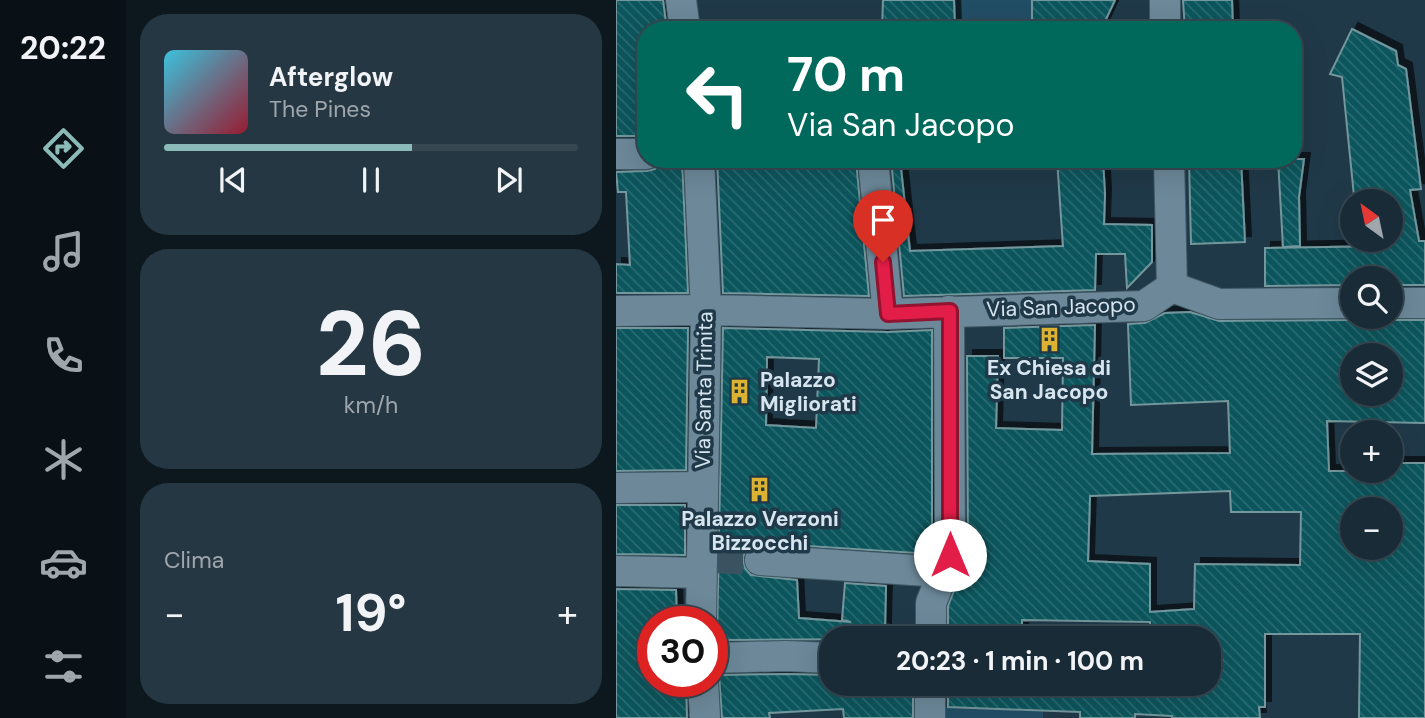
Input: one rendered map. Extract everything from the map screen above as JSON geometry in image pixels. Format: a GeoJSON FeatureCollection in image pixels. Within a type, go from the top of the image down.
{"type":"FeatureCollection","features":[{"type":"Feature","properties":{"kind":"street"},"geometry":{"type":"LineString","coordinates":[[681,0],[684,21]]}},
{"type":"Feature","properties":{"kind":"street"},"geometry":{"type":"LineString","coordinates":[[1164,0],[1165,21]]}},
{"type":"Feature","properties":{"kind":"street"},"geometry":{"type":"LineString","coordinates":[[616,154],[637,154]]}},
{"type":"Feature","properties":{"kind":"street","name":"Via Santa Trinita"},"geometry":{"type":"LineString","coordinates":[[699,168],[706,310],[703,487],[705,563],[702,606]]}},
{"type":"Feature","properties":{"kind":"street"},"geometry":{"type":"LineString","coordinates":[[874,168],[888,314]]}},
{"type":"Feature","properties":{"kind":"street"},"geometry":{"type":"LineString","coordinates":[[1169,168],[1172,287],[1219,304],[1340,303]]}},
{"type":"Feature","properties":{"kind":"street","name":"Via San Jacopo"},"geometry":{"type":"LineString","coordinates":[[616,311],[888,314],[1144,306],[1172,287]]}},
{"type":"Feature","properties":{"kind":"street"},"geometry":{"type":"LineString","coordinates":[[1403,303],[1425,303]]}},
{"type":"Feature","properties":{"kind":"street"},"geometry":{"type":"LineString","coordinates":[[931,626],[931,603],[950,555],[950,311]]}},
{"type":"Feature","properties":{"kind":"street"},"geometry":{"type":"LineString","coordinates":[[616,488],[703,487]]}},
{"type":"Feature","properties":{"kind":"street"},"geometry":{"type":"LineString","coordinates":[[761,560],[942,572]]}},
{"type":"Feature","properties":{"kind":"street"},"geometry":{"type":"LineString","coordinates":[[616,571],[705,563]]}},
{"type":"Feature","properties":{"kind":"street"},"geometry":{"type":"LineString","coordinates":[[728,658],[819,657]]}},
{"type":"Feature","properties":{"kind":"street"},"geometry":{"type":"LineString","coordinates":[[930,696],[930,718]]}},
{"type":"Feature","properties":{"kind":"street"},"geometry":{"type":"LineString","coordinates":[[704,697],[705,718]]}},
{"type":"Feature","properties":{"kind":"shaded area"},"geometry":{"type":"Polygon","coordinates":[[[954,0],[1032,0],[1032,21],[955,21],[954,0]]]}},
{"type":"Feature","properties":{"kind":"shaded area"},"geometry":{"type":"Polygon","coordinates":[[[937,707],[1043,711],[1043,718],[936,718],[937,707]]]}},
{"type":"Feature","properties":{"kind":"building"},"geometry":{"type":"Polygon","coordinates":[[[616,0],[663,0],[666,21],[637,21],[637,136],[616,136],[616,0]]]}},
{"type":"Feature","properties":{"kind":"building"},"geometry":{"type":"Polygon","coordinates":[[[883,0],[954,0],[955,21],[882,21],[883,0]]]}},
{"type":"Feature","properties":{"kind":"building"},"geometry":{"type":"Polygon","coordinates":[[[1032,0],[1115,0],[1105,21],[1032,21],[1032,0]]]}},
{"type":"Feature","properties":{"kind":"building"},"geometry":{"type":"Polygon","coordinates":[[[1183,0],[1232,0],[1233,21],[1184,21],[1183,0]]]}},
{"type":"Feature","properties":{"kind":"building"},"geometry":{"type":"Polygon","coordinates":[[[1352,29],[1396,51],[1398,65],[1406,69],[1421,189],[1410,190],[1419,241],[1425,241],[1425,285],[1403,285],[1403,266],[1340,266],[1340,285],[1265,286],[1265,248],[1340,247],[1340,252],[1404,252],[1404,189],[1353,189],[1342,77],[1330,74],[1352,29]]]}},
{"type":"Feature","properties":{"kind":"building"},"geometry":{"type":"Polygon","coordinates":[[[1304,159],[1299,197],[1300,246],[1283,247],[1279,168],[1302,168],[1304,159]]]}},
{"type":"Feature","properties":{"kind":"building"},"geometry":{"type":"Polygon","coordinates":[[[682,168],[688,293],[616,293],[616,264],[630,265],[626,192],[618,192],[616,172],[682,168]]]}},
{"type":"Feature","properties":{"kind":"building"},"geometry":{"type":"Polygon","coordinates":[[[717,168],[857,168],[869,296],[723,293],[717,168]]]}},
{"type":"Feature","properties":{"kind":"building"},"geometry":{"type":"Polygon","coordinates":[[[892,168],[901,168],[910,251],[1063,246],[1058,168],[1104,168],[1104,224],[1152,225],[1152,262],[1127,288],[1125,254],[1096,254],[1095,290],[904,296],[892,168]]]}},
{"type":"Feature","properties":{"kind":"building"},"geometry":{"type":"Polygon","coordinates":[[[1189,168],[1241,168],[1245,242],[1191,244],[1189,168]]]}},
{"type":"Feature","properties":{"kind":"building"},"geometry":{"type":"Polygon","coordinates":[[[1190,312],[1219,321],[1340,320],[1340,329],[1403,329],[1403,320],[1425,320],[1425,423],[1403,423],[1403,420],[1327,421],[1329,471],[1340,471],[1340,483],[1403,483],[1403,463],[1425,463],[1425,718],[1359,718],[1360,634],[1265,634],[1265,707],[1259,707],[1260,718],[1172,718],[1135,714],[1135,718],[1080,718],[1080,712],[948,707],[948,696],[1221,696],[1221,626],[1150,626],[1150,622],[1022,620],[1022,626],[948,626],[948,606],[968,555],[967,356],[998,356],[996,428],[1062,430],[1063,358],[1004,358],[1004,328],[1095,325],[1092,454],[1230,453],[1228,401],[1131,405],[1128,324],[1145,323],[1165,313],[1190,312]],[[1230,491],[1090,496],[1088,561],[1150,564],[1150,612],[1194,609],[1195,564],[1300,565],[1301,512],[1231,512],[1230,491]]]}},
{"type":"Feature","properties":{"kind":"building"},"geometry":{"type":"Polygon","coordinates":[[[616,328],[688,328],[686,470],[616,471],[616,328]]]}},
{"type":"Feature","properties":{"kind":"building"},"geometry":{"type":"Polygon","coordinates":[[[723,328],[888,332],[932,330],[932,554],[761,543],[752,545],[745,551],[745,568],[751,575],[797,580],[799,618],[851,622],[842,620],[845,583],[886,586],[885,626],[819,626],[819,639],[728,640],[728,606],[718,606],[723,328]],[[767,357],[766,425],[816,428],[819,359],[767,357]]]}},
{"type":"Feature","properties":{"kind":"building"},"geometry":{"type":"Polygon","coordinates":[[[616,505],[685,505],[685,555],[616,554],[616,505]]]}},
{"type":"Feature","properties":{"kind":"building"},"geometry":{"type":"Polygon","coordinates":[[[616,589],[676,590],[677,606],[637,606],[637,697],[686,697],[687,718],[616,718],[616,589]]]}},
{"type":"Feature","properties":{"kind":"building"},"geometry":{"type":"Polygon","coordinates":[[[728,675],[819,675],[819,696],[913,696],[913,718],[844,718],[843,709],[769,713],[770,718],[722,718],[721,697],[728,697],[728,675]]]}},
{"type":"Feature","properties":{"kind":"tunnel"},"geometry":{"type":"LineString","coordinates":[[713,558],[760,560]]}},
{"type":"Feature","properties":{"kind":"place","name":"Ex Chiesa di San Jacopo"},"geometry":{"type":"Point","coordinates":[1049,339]}},
{"type":"Feature","properties":{"kind":"place","name":"Palazzo Migliorati"},"geometry":{"type":"Point","coordinates":[740,392]}},
{"type":"Feature","properties":{"kind":"place","name":"Palazzo Verzoni Bizzocchi"},"geometry":{"type":"Point","coordinates":[760,490]}},
{"type":"Feature","properties":{"kind":"route"},"geometry":{"type":"LineString","coordinates":[[883,262],[888,314],[950,311],[950,555]]}}]}
